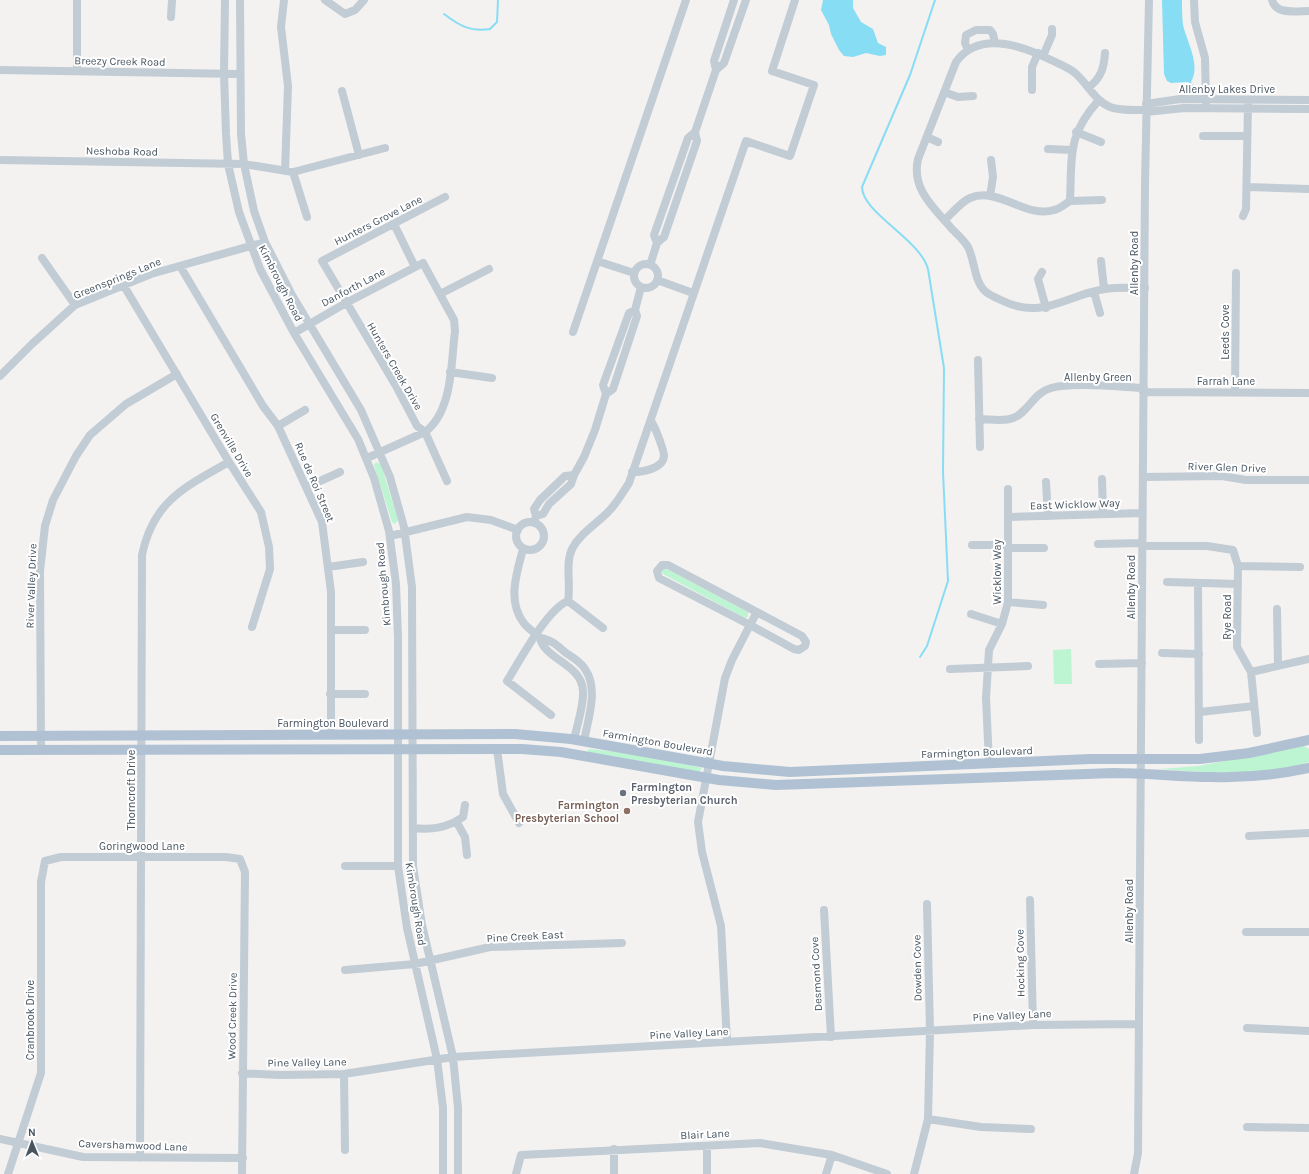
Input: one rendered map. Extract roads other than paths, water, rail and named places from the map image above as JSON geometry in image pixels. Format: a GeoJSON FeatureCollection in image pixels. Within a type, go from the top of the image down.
{"type":"FeatureCollection","features":[{"type":"Feature","properties":{"kind":"main road","name":"Farmington Boulevard"},"geometry":{"type":"LineString","coordinates":[[0,736],[515,734],[580,746],[705,777],[776,785],[924,780],[989,770],[1090,759],[1211,778],[1270,775],[1309,768]]}},
{"type":"Feature","properties":{"kind":"main road","name":"Farmington Boulevard"},"geometry":{"type":"LineString","coordinates":[[0,750],[541,750],[580,746],[644,752],[738,768],[790,772],[989,770],[1075,774],[1141,767],[1179,760],[1225,756],[1274,748],[1309,740]]}},
{"type":"Feature","properties":{"kind":"street"},"geometry":{"type":"LineString","coordinates":[[77,0],[77,71]]}},
{"type":"Feature","properties":{"kind":"street"},"geometry":{"type":"LineString","coordinates":[[171,17],[172,0]]}},
{"type":"Feature","properties":{"kind":"street","name":"Kimbrough Road"},"geometry":{"type":"LineString","coordinates":[[225,0],[224,73],[228,164],[239,212],[250,247],[260,269],[294,333],[358,439],[374,478],[390,536],[396,584],[398,866],[407,928],[438,1059],[443,1108],[443,1174]]}},
{"type":"Feature","properties":{"kind":"street","name":"Kimbrough Road"},"geometry":{"type":"LineString","coordinates":[[240,0],[241,134],[244,164],[254,211],[265,242],[292,295],[308,324],[361,410],[390,477],[405,532],[412,587],[413,866],[422,925],[453,1057],[458,1108],[458,1174]]}},
{"type":"Feature","properties":{"kind":"street"},"geometry":{"type":"LineString","coordinates":[[284,0],[281,27],[288,86],[289,172],[307,217]]}},
{"type":"Feature","properties":{"kind":"street"},"geometry":{"type":"LineString","coordinates":[[325,0],[345,14],[355,10],[364,0]]}},
{"type":"Feature","properties":{"kind":"street"},"geometry":{"type":"LineString","coordinates":[[573,332],[686,0]]}},
{"type":"Feature","properties":{"kind":"street"},"geometry":{"type":"LineString","coordinates":[[716,70],[714,61],[734,0]]}},
{"type":"Feature","properties":{"kind":"street"},"geometry":{"type":"LineString","coordinates":[[650,265],[657,243],[664,238],[697,141],[695,132],[716,70],[724,63],[746,0]]}},
{"type":"Feature","properties":{"kind":"street"},"geometry":{"type":"LineString","coordinates":[[568,601],[570,588],[569,559],[572,549],[576,542],[610,511],[629,482],[746,142],[790,156],[814,85],[772,71],[795,0]]}},
{"type":"Feature","properties":{"kind":"street","name":"Allenby Road"},"geometry":{"type":"LineString","coordinates":[[1134,1174],[1138,1153],[1142,513],[1146,109],[1149,0]]}},
{"type":"Feature","properties":{"kind":"street"},"geometry":{"type":"LineString","coordinates":[[1194,0],[1195,22],[1205,58],[1206,108]]}},
{"type":"Feature","properties":{"kind":"street"},"geometry":{"type":"LineString","coordinates":[[1272,0],[1274,6],[1281,10],[1309,11]]}},
{"type":"Feature","properties":{"kind":"street"},"geometry":{"type":"LineString","coordinates":[[1032,90],[1032,67],[1052,35],[1052,29]]}},
{"type":"Feature","properties":{"kind":"street"},"geometry":{"type":"LineString","coordinates":[[968,50],[965,39],[966,35],[972,31],[990,30],[993,34],[995,44]]}},
{"type":"Feature","properties":{"kind":"street"},"geometry":{"type":"LineString","coordinates":[[1145,288],[1104,289],[1046,308],[1034,309],[1014,306],[986,292],[979,281],[968,248],[924,196],[918,183],[917,164],[926,137],[956,62],[968,50],[995,44],[1014,45],[1040,54],[1069,69],[1089,87],[1099,100],[1116,109],[1146,109]]}},
{"type":"Feature","properties":{"kind":"street"},"geometry":{"type":"LineString","coordinates":[[1089,87],[1097,80],[1102,72],[1105,53]]}},
{"type":"Feature","properties":{"kind":"street","name":"Breezy Creek Road"},"geometry":{"type":"LineString","coordinates":[[0,70],[240,74]]}},
{"type":"Feature","properties":{"kind":"street"},"geometry":{"type":"LineString","coordinates":[[342,91],[359,155]]}},
{"type":"Feature","properties":{"kind":"street"},"geometry":{"type":"LineString","coordinates":[[944,92],[958,96],[973,96]]}},
{"type":"Feature","properties":{"kind":"street","name":"Allenby Lakes Drive"},"geometry":{"type":"LineString","coordinates":[[1146,109],[1180,99],[1309,100]]}},
{"type":"Feature","properties":{"kind":"street"},"geometry":{"type":"LineString","coordinates":[[1243,216],[1246,209],[1247,187],[1248,99]]}},
{"type":"Feature","properties":{"kind":"street"},"geometry":{"type":"LineString","coordinates":[[1070,201],[1072,150],[1076,132],[1086,114],[1099,100]]}},
{"type":"Feature","properties":{"kind":"street","name":"Allenby Lakes Drive"},"geometry":{"type":"LineString","coordinates":[[1146,109],[1309,109]]}},
{"type":"Feature","properties":{"kind":"street"},"geometry":{"type":"LineString","coordinates":[[1076,132],[1101,142]]}},
{"type":"Feature","properties":{"kind":"street"},"geometry":{"type":"LineString","coordinates":[[1203,136],[1247,136]]}},
{"type":"Feature","properties":{"kind":"street"},"geometry":{"type":"LineString","coordinates":[[926,137],[938,142]]}},
{"type":"Feature","properties":{"kind":"street"},"geometry":{"type":"LineString","coordinates":[[289,172],[385,148]]}},
{"type":"Feature","properties":{"kind":"street"},"geometry":{"type":"LineString","coordinates":[[1048,149],[1072,150]]}},
{"type":"Feature","properties":{"kind":"street","name":"Neshoba Road"},"geometry":{"type":"LineString","coordinates":[[0,160],[244,164],[289,172]]}},
{"type":"Feature","properties":{"kind":"street"},"geometry":{"type":"LineString","coordinates":[[990,196],[993,177],[991,160]]}},
{"type":"Feature","properties":{"kind":"street"},"geometry":{"type":"LineString","coordinates":[[1247,187],[1309,189]]}},
{"type":"Feature","properties":{"kind":"street"},"geometry":{"type":"LineString","coordinates":[[945,220],[967,199],[977,195],[990,196],[1042,212],[1055,210],[1070,201],[1102,200]]}},
{"type":"Feature","properties":{"kind":"street","name":"Hunters Grove Lane"},"geometry":{"type":"LineString","coordinates":[[322,261],[445,197]]}},
{"type":"Feature","properties":{"kind":"street"},"geometry":{"type":"LineString","coordinates":[[394,224],[415,267]]}},
{"type":"Feature","properties":{"kind":"street","name":"Greensprings Lane"},"geometry":{"type":"LineString","coordinates":[[0,376],[32,344],[75,305],[151,274],[265,242]]}},
{"type":"Feature","properties":{"kind":"street"},"geometry":{"type":"LineString","coordinates":[[42,258],[75,305]]}},
{"type":"Feature","properties":{"kind":"street","name":"Hunters Creek Drive"},"geometry":{"type":"LineString","coordinates":[[322,261],[396,386],[417,426],[425,432],[447,481]]}},
{"type":"Feature","properties":{"kind":"street"},"geometry":{"type":"LineString","coordinates":[[597,261],[634,273]]}},
{"type":"Feature","properties":{"kind":"street"},"geometry":{"type":"LineString","coordinates":[[1101,262],[1104,289]]}},
{"type":"Feature","properties":{"kind":"street","name":"Danforth Lane"},"geometry":{"type":"LineString","coordinates":[[294,333],[346,303],[423,263],[440,294]]}},
{"type":"Feature","properties":{"kind":"street"},"geometry":{"type":"LineString","coordinates":[[641,265],[650,265],[657,272],[657,280],[649,288],[641,287],[635,282],[634,273],[641,265]]}},
{"type":"Feature","properties":{"kind":"street","name":"Rue de Roi Street"},"geometry":{"type":"LineString","coordinates":[[180,266],[264,406],[278,426],[322,522],[331,592],[331,735]]}},
{"type":"Feature","properties":{"kind":"street"},"geometry":{"type":"LineString","coordinates":[[366,458],[425,432],[438,418],[446,403],[455,331],[454,320],[440,294],[489,269]]}},
{"type":"Feature","properties":{"kind":"street"},"geometry":{"type":"LineString","coordinates":[[1042,272],[1038,278],[1046,308]]}},
{"type":"Feature","properties":{"kind":"street","name":"Leeds Cove"},"geometry":{"type":"LineString","coordinates":[[1235,392],[1236,273]]}},
{"type":"Feature","properties":{"kind":"street"},"geometry":{"type":"LineString","coordinates":[[657,280],[693,293]]}},
{"type":"Feature","properties":{"kind":"street","name":"Grenville Drive"},"geometry":{"type":"LineString","coordinates":[[124,286],[229,462],[261,512],[269,548],[270,569],[252,627]]}},
{"type":"Feature","properties":{"kind":"street"},"geometry":{"type":"LineString","coordinates":[[574,474],[565,476],[543,497],[534,509],[535,520],[542,528],[544,538],[543,542],[537,549],[523,549],[517,542],[518,530],[525,523],[535,520],[543,514],[550,504],[571,484],[574,474],[589,446],[606,394],[613,389],[637,316],[635,310],[641,287]]}},
{"type":"Feature","properties":{"kind":"street"},"geometry":{"type":"LineString","coordinates":[[1094,292],[1100,314]]}},
{"type":"Feature","properties":{"kind":"street"},"geometry":{"type":"LineString","coordinates":[[978,360],[980,447]]}},
{"type":"Feature","properties":{"kind":"street"},"geometry":{"type":"LineString","coordinates":[[450,372],[492,378]]}},
{"type":"Feature","properties":{"kind":"street","name":"River Valley Drive"},"geometry":{"type":"LineString","coordinates":[[41,750],[40,570],[45,526],[53,500],[76,456],[90,435],[126,404],[177,374]]}},
{"type":"Feature","properties":{"kind":"street","name":"Allenby Green"},"geometry":{"type":"LineString","coordinates":[[979,419],[1006,420],[1015,418],[1037,395],[1052,388],[1144,390]]}},
{"type":"Feature","properties":{"kind":"street","name":"Farrah Lane"},"geometry":{"type":"LineString","coordinates":[[1144,390],[1309,393]]}},
{"type":"Feature","properties":{"kind":"street"},"geometry":{"type":"LineString","coordinates":[[278,426],[305,410]]}},
{"type":"Feature","properties":{"kind":"street"},"geometry":{"type":"LineString","coordinates":[[632,472],[658,466],[664,455],[655,428],[651,421]]}},
{"type":"Feature","properties":{"kind":"street","name":"Thorncroft Drive"},"geometry":{"type":"LineString","coordinates":[[140,1158],[142,555],[146,535],[162,508],[184,488],[229,462]]}},
{"type":"Feature","properties":{"kind":"street"},"geometry":{"type":"LineString","coordinates":[[307,487],[340,472]]}},
{"type":"Feature","properties":{"kind":"street","name":"River Glen Drive"},"geometry":{"type":"LineString","coordinates":[[1143,477],[1222,476],[1246,480],[1309,480]]}},
{"type":"Feature","properties":{"kind":"street"},"geometry":{"type":"LineString","coordinates":[[1102,479],[1103,514]]}},
{"type":"Feature","properties":{"kind":"street"},"geometry":{"type":"LineString","coordinates":[[1046,482],[1048,516]]}},
{"type":"Feature","properties":{"kind":"street","name":"Wicklow Way"},"geometry":{"type":"LineString","coordinates":[[989,770],[986,698],[989,650],[1002,624],[1008,602],[1008,489]]}},
{"type":"Feature","properties":{"kind":"street"},"geometry":{"type":"LineString","coordinates":[[543,497],[550,504]]}},
{"type":"Feature","properties":{"kind":"street","name":"East Wicklow Way"},"geometry":{"type":"LineString","coordinates":[[1008,517],[1142,513]]}},
{"type":"Feature","properties":{"kind":"street"},"geometry":{"type":"LineString","coordinates":[[390,536],[467,516],[492,520],[518,530]]}},
{"type":"Feature","properties":{"kind":"street"},"geometry":{"type":"LineString","coordinates":[[1098,544],[1142,545]]}},
{"type":"Feature","properties":{"kind":"street"},"geometry":{"type":"LineString","coordinates":[[972,545],[1044,548]]}},
{"type":"Feature","properties":{"kind":"street","name":"Rye Road"},"geometry":{"type":"LineString","coordinates":[[1142,545],[1207,546],[1233,550],[1238,566],[1238,647],[1251,672]]}},
{"type":"Feature","properties":{"kind":"street"},"geometry":{"type":"LineString","coordinates":[[523,549],[514,586],[514,601],[522,622],[538,636],[548,639],[580,664],[588,674],[591,685],[591,703],[580,746]]}},
{"type":"Feature","properties":{"kind":"street"},"geometry":{"type":"LineString","coordinates":[[328,567],[363,562]]}},
{"type":"Feature","properties":{"kind":"street"},"geometry":{"type":"LineString","coordinates":[[662,565],[668,565],[802,636],[806,642],[799,650],[794,649],[750,625],[659,578],[657,573],[658,569],[662,565]]}},
{"type":"Feature","properties":{"kind":"street"},"geometry":{"type":"LineString","coordinates":[[1238,566],[1300,568]]}},
{"type":"Feature","properties":{"kind":"street"},"geometry":{"type":"LineString","coordinates":[[1167,582],[1238,584]]}},
{"type":"Feature","properties":{"kind":"street"},"geometry":{"type":"LineString","coordinates":[[1198,583],[1199,740]]}},
{"type":"Feature","properties":{"kind":"street"},"geometry":{"type":"LineString","coordinates":[[568,601],[603,628]]}},
{"type":"Feature","properties":{"kind":"street"},"geometry":{"type":"LineString","coordinates":[[551,715],[507,681],[561,604],[568,601]]}},
{"type":"Feature","properties":{"kind":"street"},"geometry":{"type":"LineString","coordinates":[[1008,602],[1043,605]]}},
{"type":"Feature","properties":{"kind":"street"},"geometry":{"type":"LineString","coordinates":[[1277,609],[1281,665]]}},
{"type":"Feature","properties":{"kind":"street"},"geometry":{"type":"LineString","coordinates":[[727,1042],[721,926],[702,852],[698,822],[705,777],[726,678],[732,660],[757,612]]}},
{"type":"Feature","properties":{"kind":"street"},"geometry":{"type":"LineString","coordinates":[[971,614],[1002,624]]}},
{"type":"Feature","properties":{"kind":"street"},"geometry":{"type":"LineString","coordinates":[[331,630],[365,630]]}},
{"type":"Feature","properties":{"kind":"street"},"geometry":{"type":"LineString","coordinates":[[1162,653],[1199,654]]}},
{"type":"Feature","properties":{"kind":"street"},"geometry":{"type":"LineString","coordinates":[[1257,733],[1251,672],[1309,659]]}},
{"type":"Feature","properties":{"kind":"street"},"geometry":{"type":"LineString","coordinates":[[1099,664],[1142,663]]}},
{"type":"Feature","properties":{"kind":"street"},"geometry":{"type":"LineString","coordinates":[[950,669],[1028,666]]}},
{"type":"Feature","properties":{"kind":"street"},"geometry":{"type":"LineString","coordinates":[[330,694],[365,694]]}},
{"type":"Feature","properties":{"kind":"street"},"geometry":{"type":"LineString","coordinates":[[1200,712],[1254,706]]}},
{"type":"Feature","properties":{"kind":"street"},"geometry":{"type":"LineString","coordinates":[[497,749],[502,794],[520,823]]}},
{"type":"Feature","properties":{"kind":"street"},"geometry":{"type":"LineString","coordinates":[[413,828],[441,828],[463,817],[465,805]]}},
{"type":"Feature","properties":{"kind":"street"},"geometry":{"type":"LineString","coordinates":[[456,821],[465,837],[467,855]]}},
{"type":"Feature","properties":{"kind":"street"},"geometry":{"type":"LineString","coordinates":[[1249,836],[1309,833]]}},
{"type":"Feature","properties":{"kind":"street","name":"Goringwood Lane"},"geometry":{"type":"LineString","coordinates":[[45,861],[61,857],[226,857],[240,859]]}},
{"type":"Feature","properties":{"kind":"street","name":"Wood Creek Drive"},"geometry":{"type":"LineString","coordinates":[[240,859],[245,872],[242,1174]]}},
{"type":"Feature","properties":{"kind":"street","name":"Cranbrook Drive"},"geometry":{"type":"LineString","coordinates":[[8,1174],[41,1073],[41,882],[45,861]]}},
{"type":"Feature","properties":{"kind":"street"},"geometry":{"type":"LineString","coordinates":[[345,866],[398,866]]}},
{"type":"Feature","properties":{"kind":"street","name":"Hocking Cove"},"geometry":{"type":"LineString","coordinates":[[1030,900],[1033,1024]]}},
{"type":"Feature","properties":{"kind":"street","name":"Dowden Cove"},"geometry":{"type":"LineString","coordinates":[[914,1174],[928,1118],[930,1031],[927,904]]}},
{"type":"Feature","properties":{"kind":"street","name":"Desmond Cove"},"geometry":{"type":"LineString","coordinates":[[824,910],[831,1037]]}},
{"type":"Feature","properties":{"kind":"street"},"geometry":{"type":"LineString","coordinates":[[1246,932],[1309,932]]}},
{"type":"Feature","properties":{"kind":"street","name":"Pine Creek East"},"geometry":{"type":"LineString","coordinates":[[345,970],[415,964],[490,947],[622,943]]}},
{"type":"Feature","properties":{"kind":"street","name":"Pine Valley Lane"},"geometry":{"type":"LineString","coordinates":[[242,1073],[280,1075],[344,1074],[453,1057],[831,1037],[1033,1024],[1138,1024]]}},
{"type":"Feature","properties":{"kind":"street"},"geometry":{"type":"LineString","coordinates":[[1247,1028],[1309,1030]]}},
{"type":"Feature","properties":{"kind":"street"},"geometry":{"type":"LineString","coordinates":[[344,1074],[345,1150]]}},
{"type":"Feature","properties":{"kind":"street"},"geometry":{"type":"LineString","coordinates":[[928,1118],[981,1127],[1031,1129]]}},
{"type":"Feature","properties":{"kind":"street"},"geometry":{"type":"LineString","coordinates":[[1247,1127],[1309,1128]]}},
{"type":"Feature","properties":{"kind":"street","name":"Cavershamwood Lane"},"geometry":{"type":"LineString","coordinates":[[0,1139],[83,1157],[243,1158]]}},
{"type":"Feature","properties":{"kind":"street","name":"Blair Lane"},"geometry":{"type":"LineString","coordinates":[[516,1174],[521,1155],[614,1149],[760,1143],[832,1155],[887,1174]]}},
{"type":"Feature","properties":{"kind":"street"},"geometry":{"type":"LineString","coordinates":[[707,1146],[708,1174]]}},
{"type":"Feature","properties":{"kind":"street"},"geometry":{"type":"LineString","coordinates":[[614,1149],[614,1174]]}},
{"type":"Feature","properties":{"kind":"street"},"geometry":{"type":"LineString","coordinates":[[826,1174],[832,1155]]}},
{"type":"Feature","properties":{"kind":"water"},"geometry":{"type":"Polygon","coordinates":[[[823,0],[853,0],[853,8],[861,22],[873,29],[878,43],[886,47],[886,55],[880,56],[866,53],[853,57],[844,56],[839,50],[831,34],[829,25],[821,10],[823,0]]]}},
{"type":"Feature","properties":{"kind":"water"},"geometry":{"type":"Polygon","coordinates":[[[1162,0],[1182,0],[1183,25],[1195,68],[1191,82],[1194,87],[1188,82],[1171,83],[1167,81],[1164,74],[1162,0]]]}},
{"type":"Feature","properties":{"kind":"waterway"},"geometry":{"type":"LineString","coordinates":[[444,14],[455,22],[471,29],[490,29],[497,22],[498,0]]}},
{"type":"Feature","properties":{"kind":"waterway"},"geometry":{"type":"LineString","coordinates":[[920,657],[927,646],[948,581],[943,472],[944,368],[928,269],[923,258],[914,247],[871,207],[865,197],[862,187],[910,75],[935,0]]}},
{"type":"Feature","properties":{"kind":"place","name":"Farmington Presbyterian Church"},"geometry":{"type":"Point","coordinates":[623,793]}},
{"type":"Feature","properties":{"kind":"place","name":"Farmington Presbyterian School"},"geometry":{"type":"Point","coordinates":[627,811]}}]}
